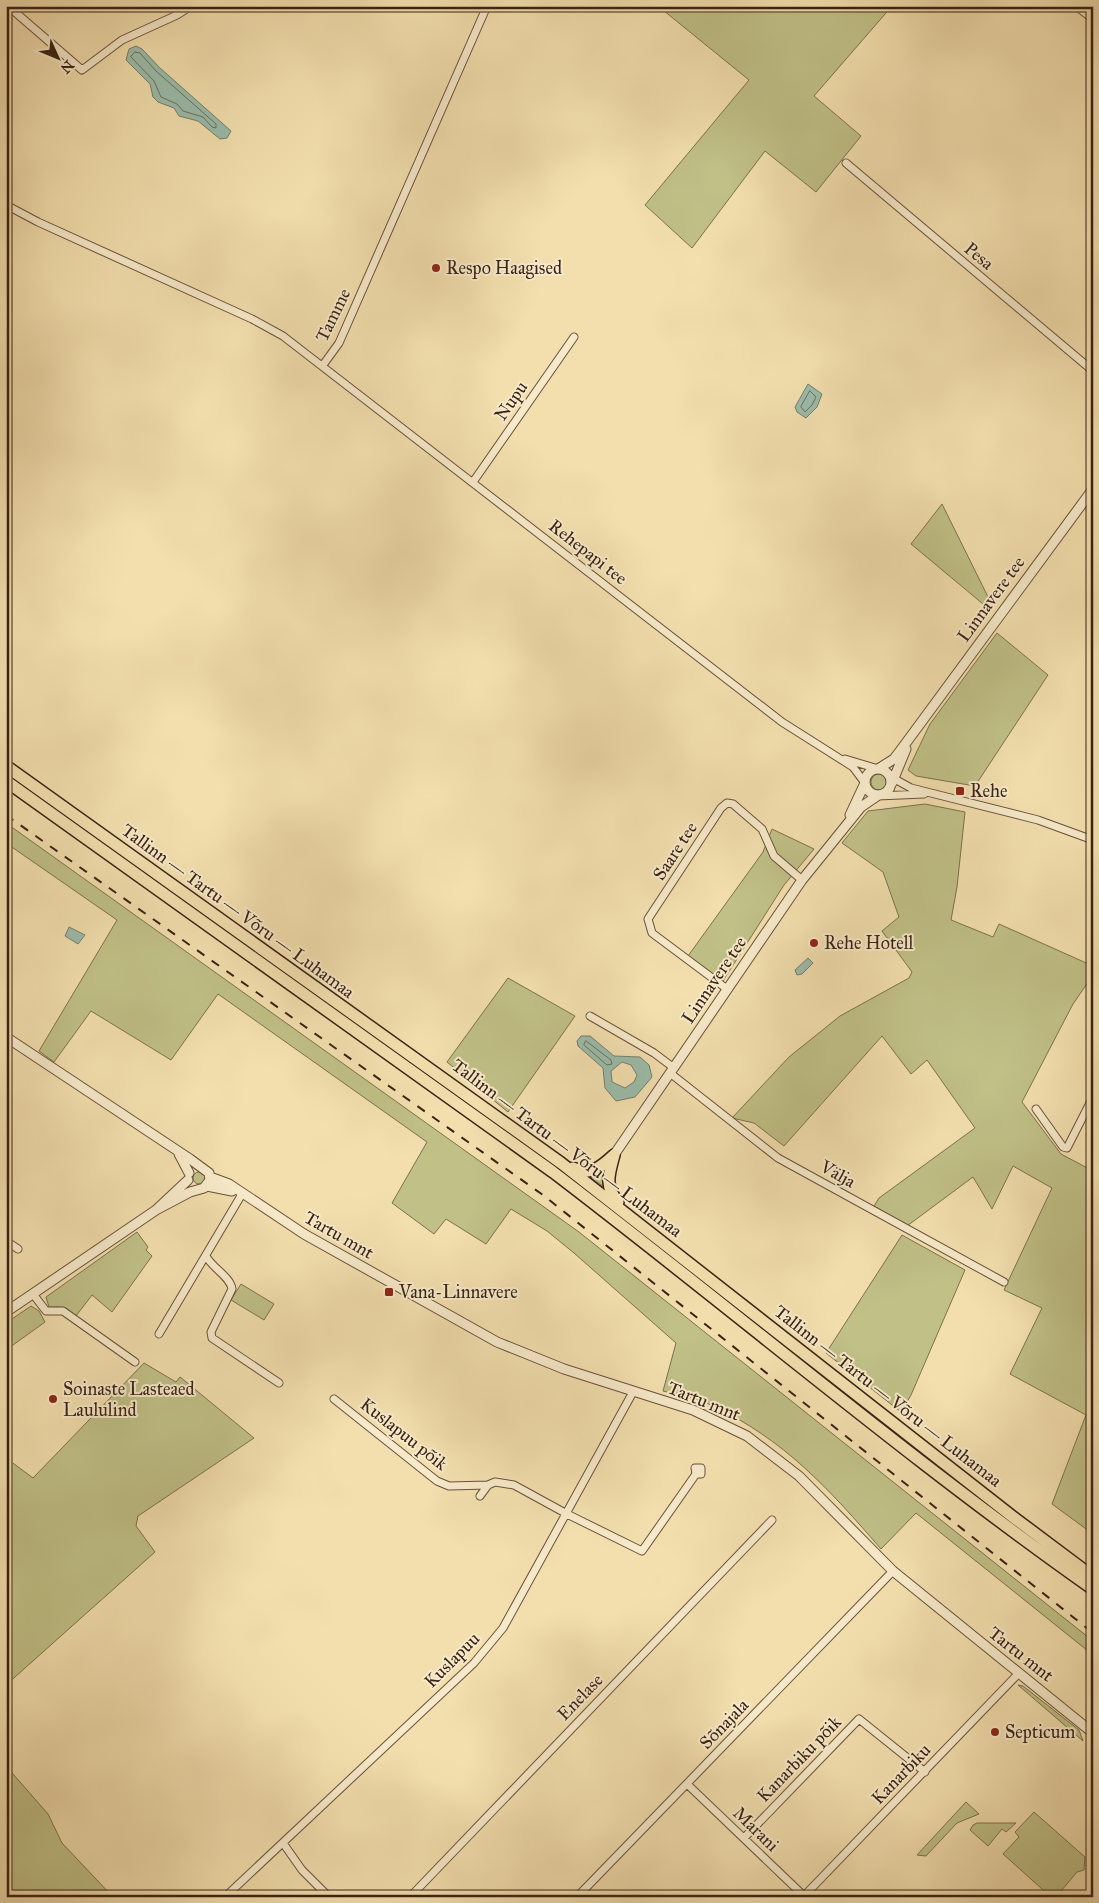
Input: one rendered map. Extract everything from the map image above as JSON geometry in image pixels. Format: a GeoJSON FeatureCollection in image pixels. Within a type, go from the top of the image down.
{"type":"FeatureCollection","features":[{"type":"Feature","properties":{"kind":"highway","name":"Tallinn — Tartu — Võru — Luhamaa"},"geometry":{"type":"LineString","coordinates":[[6,766],[561,1162],[1005,1511],[1093,1576]]}},
{"type":"Feature","properties":{"kind":"highway","name":"Tallinn — Tartu — Võru — Luhamaa"},"geometry":{"type":"LineString","coordinates":[[6,781],[553,1172],[641,1239],[906,1450],[1093,1590]]}},
{"type":"Feature","properties":{"kind":"highway"},"geometry":{"type":"LineString","coordinates":[[561,1162],[586,1173],[600,1168],[614,1155]]}},
{"type":"Feature","properties":{"kind":"highway"},"geometry":{"type":"LineString","coordinates":[[614,1155],[608,1176],[608,1188],[627,1213]]}},
{"type":"Feature","properties":{"kind":"street"},"geometry":{"type":"LineString","coordinates":[[8,6],[82,70],[122,40],[177,15],[191,6]]}},
{"type":"Feature","properties":{"kind":"street","name":"Tamme"},"geometry":{"type":"LineString","coordinates":[[6,205],[38,222],[252,319],[283,336],[323,365],[339,343],[487,6]]}},
{"type":"Feature","properties":{"kind":"street"},"geometry":{"type":"LineString","coordinates":[[1076,6],[1093,19]]}},
{"type":"Feature","properties":{"kind":"street","name":"Pesa"},"geometry":{"type":"LineString","coordinates":[[846,163],[1093,371]]}},
{"type":"Feature","properties":{"kind":"street","name":"Nupu"},"geometry":{"type":"LineString","coordinates":[[473,482],[574,337]]}},
{"type":"Feature","properties":{"kind":"street","name":"Rehepapi tee"},"geometry":{"type":"LineString","coordinates":[[323,365],[782,722],[853,767],[865,783]]}},
{"type":"Feature","properties":{"kind":"street","name":"Linnavere tee"},"geometry":{"type":"LineString","coordinates":[[844,826],[867,775],[894,758],[1093,488]]}},
{"type":"Feature","properties":{"kind":"street","name":"Linnavere tee"},"geometry":{"type":"LineString","coordinates":[[614,1155],[802,880],[844,826],[868,800],[885,794],[916,729]]}},
{"type":"Feature","properties":{"kind":"street","name":"Rehepapi tee"},"geometry":{"type":"LineString","coordinates":[[837,757],[878,769]]}},
{"type":"Feature","properties":{"kind":"street"},"geometry":{"type":"LineString","coordinates":[[878,769],[885,771],[892,779],[911,788],[1038,820],[1093,840]]}},
{"type":"Feature","properties":{"kind":"street"},"geometry":{"type":"LineString","coordinates":[[865,783],[867,790],[877,796],[932,794]]}},
{"type":"Feature","properties":{"kind":"street","name":"Saare tee"},"geometry":{"type":"LineString","coordinates":[[727,990],[652,933],[648,919],[721,808],[727,803],[733,804],[762,829],[774,856],[802,880]]}},
{"type":"Feature","properties":{"kind":"street","name":"Välja"},"geometry":{"type":"LineString","coordinates":[[590,1016],[654,1053],[672,1071],[778,1158],[1004,1282]]}},
{"type":"Feature","properties":{"kind":"street"},"geometry":{"type":"LineString","coordinates":[[6,1037],[207,1171],[210,1176],[207,1186],[197,1189],[156,1210],[6,1312]]}},
{"type":"Feature","properties":{"kind":"street"},"geometry":{"type":"LineString","coordinates":[[1036,1109],[1063,1147],[1067,1148],[1093,1097]]}},
{"type":"Feature","properties":{"kind":"street"},"geometry":{"type":"LineString","coordinates":[[177,1152],[186,1163],[191,1186],[197,1189]]}},
{"type":"Feature","properties":{"kind":"street"},"geometry":{"type":"LineString","coordinates":[[156,1210],[189,1177],[195,1168],[201,1168]]}},
{"type":"Feature","properties":{"kind":"street","name":"Tartu mnt"},"geometry":{"type":"LineString","coordinates":[[210,1176],[230,1184],[242,1194],[312,1238],[497,1342],[564,1369],[701,1413],[726,1424],[767,1449],[799,1476],[893,1571],[1093,1733]]}},
{"type":"Feature","properties":{"kind":"street","name":"Tartu mnt"},"geometry":{"type":"LineString","coordinates":[[207,1186],[242,1194]]}},
{"type":"Feature","properties":{"kind":"street"},"geometry":{"type":"LineString","coordinates":[[159,1334],[242,1194]]}},
{"type":"Feature","properties":{"kind":"street"},"geometry":{"type":"LineString","coordinates":[[6,1241],[18,1249]]}},
{"type":"Feature","properties":{"kind":"street"},"geometry":{"type":"LineString","coordinates":[[206,1256],[210,1264],[229,1281],[232,1289],[211,1332],[212,1338],[280,1383]]}},
{"type":"Feature","properties":{"kind":"street"},"geometry":{"type":"LineString","coordinates":[[33,1294],[46,1311],[63,1311],[135,1362]]}},
{"type":"Feature","properties":{"kind":"street","name":"Kuslapuu"},"geometry":{"type":"LineString","coordinates":[[225,1897],[474,1663],[503,1628],[633,1392]]}},
{"type":"Feature","properties":{"kind":"street","name":"Kuslapuu põik"},"geometry":{"type":"LineString","coordinates":[[334,1399],[437,1481],[449,1486],[488,1485],[495,1482],[514,1485],[642,1551],[696,1474]]}},
{"type":"Feature","properties":{"kind":"street"},"geometry":{"type":"LineString","coordinates":[[480,1496],[488,1485]]}},
{"type":"Feature","properties":{"kind":"street","name":"Enelase"},"geometry":{"type":"LineString","coordinates":[[410,1897],[772,1520]]}},
{"type":"Feature","properties":{"kind":"street","name":"Sõnajala"},"geometry":{"type":"LineString","coordinates":[[577,1897],[893,1571]]}},
{"type":"Feature","properties":{"kind":"street","name":"Kanarbiku"},"geometry":{"type":"LineString","coordinates":[[804,1896],[1019,1673]]}},
{"type":"Feature","properties":{"kind":"street","name":"Kanarbiku põik"},"geometry":{"type":"LineString","coordinates":[[744,1838],[859,1719],[925,1772]]}},
{"type":"Feature","properties":{"kind":"street","name":"Marani"},"geometry":{"type":"LineString","coordinates":[[687,1784],[804,1896]]}},
{"type":"Feature","properties":{"kind":"street"},"geometry":{"type":"LineString","coordinates":[[283,1843],[302,1870],[329,1897]]}},
{"type":"Feature","properties":{"kind":"green space"},"geometry":{"type":"Polygon","coordinates":[[[658,6],[892,6],[814,96],[861,136],[816,192],[765,151],[692,248],[645,205],[749,80],[658,6]]]}},
{"type":"Feature","properties":{"kind":"green space"},"geometry":{"type":"Polygon","coordinates":[[[942,504],[992,605],[989,609],[911,544],[942,504]]]}},
{"type":"Feature","properties":{"kind":"green space"},"geometry":{"type":"Polygon","coordinates":[[[997,633],[1048,675],[975,786],[916,776],[908,770],[930,724],[997,633]]]}},
{"type":"Feature","properties":{"kind":"green space"},"geometry":{"type":"Polygon","coordinates":[[[879,774],[885,776],[887,782],[885,788],[879,790],[873,788],[871,782],[873,776],[879,774]]]}},
{"type":"Feature","properties":{"kind":"green space"},"geometry":{"type":"Polygon","coordinates":[[[925,804],[965,812],[957,887],[951,920],[993,937],[999,924],[1093,966],[1093,975],[1073,1004],[1022,1102],[1061,1154],[1093,1171],[1093,1534],[1052,1504],[1086,1415],[1010,1374],[1042,1308],[1004,1290],[1052,1188],[1013,1166],[992,1209],[973,1177],[907,1226],[874,1206],[879,1198],[975,1128],[927,1060],[911,1074],[882,1036],[784,1146],[754,1123],[732,1118],[789,1057],[840,1016],[909,978],[912,972],[882,931],[899,917],[883,872],[842,843],[868,811],[925,804]]]}},
{"type":"Feature","properties":{"kind":"green space"},"geometry":{"type":"Polygon","coordinates":[[[6,823],[579,1232],[1093,1641],[1093,1655],[916,1513],[881,1549],[824,1486],[804,1467],[761,1433],[711,1405],[663,1391],[676,1343],[547,1231],[511,1209],[486,1244],[446,1219],[434,1234],[392,1203],[427,1142],[218,994],[171,1060],[91,1011],[54,1062],[39,1051],[117,920],[6,843],[6,823]]]}},
{"type":"Feature","properties":{"kind":"green space"},"geometry":{"type":"Polygon","coordinates":[[[772,829],[814,849],[784,885],[723,981],[688,956],[763,852],[772,829]]]}},
{"type":"Feature","properties":{"kind":"green space"},"geometry":{"type":"Polygon","coordinates":[[[508,978],[575,1016],[508,1112],[447,1062],[508,978]]]}},
{"type":"Feature","properties":{"kind":"green space"},"geometry":{"type":"Polygon","coordinates":[[[604,1170],[604,1186],[589,1177],[604,1170]]]}},
{"type":"Feature","properties":{"kind":"green space"},"geometry":{"type":"Polygon","coordinates":[[[199,1172],[205,1178],[199,1184],[193,1178],[199,1172]]]}},
{"type":"Feature","properties":{"kind":"green space"},"geometry":{"type":"Polygon","coordinates":[[[137,1232],[148,1247],[146,1250],[152,1256],[112,1312],[92,1295],[76,1316],[59,1307],[49,1307],[46,1297],[137,1232]]]}},
{"type":"Feature","properties":{"kind":"green space"},"geometry":{"type":"Polygon","coordinates":[[[902,1235],[965,1270],[911,1395],[901,1412],[826,1353],[902,1235]]]}},
{"type":"Feature","properties":{"kind":"green space"},"geometry":{"type":"Polygon","coordinates":[[[241,1284],[274,1304],[264,1320],[231,1300],[241,1284]]]}},
{"type":"Feature","properties":{"kind":"green space"},"geometry":{"type":"Polygon","coordinates":[[[31,1306],[39,1311],[45,1322],[6,1350],[6,1323],[31,1306]]]}},
{"type":"Feature","properties":{"kind":"green space"},"geometry":{"type":"Polygon","coordinates":[[[144,1363],[176,1382],[180,1377],[254,1438],[138,1516],[136,1526],[155,1552],[6,1685],[6,1458],[33,1478],[144,1363]]]}},
{"type":"Feature","properties":{"kind":"green space"},"geometry":{"type":"Polygon","coordinates":[[[1018,1685],[1023,1686],[1079,1730],[1083,1741],[1018,1685]]]}},
{"type":"Feature","properties":{"kind":"green space"},"geometry":{"type":"Polygon","coordinates":[[[6,1766],[48,1814],[62,1843],[113,1897],[6,1897],[6,1766]]]}},
{"type":"Feature","properties":{"kind":"green space"},"geometry":{"type":"Polygon","coordinates":[[[966,1802],[979,1814],[957,1823],[926,1856],[917,1855],[966,1802]]]}},
{"type":"Feature","properties":{"kind":"green space"},"geometry":{"type":"Polygon","coordinates":[[[1034,1812],[1085,1857],[1084,1870],[1077,1872],[1056,1897],[1051,1897],[1003,1854],[1019,1837],[1015,1832],[1034,1812]]]}},
{"type":"Feature","properties":{"kind":"green space"},"geometry":{"type":"Polygon","coordinates":[[[977,1823],[1016,1823],[1006,1832],[1002,1829],[988,1846],[970,1830],[977,1823]]]}},
{"type":"Feature","properties":{"kind":"water"},"geometry":{"type":"Polygon","coordinates":[[[136,46],[142,49],[160,68],[231,131],[227,138],[220,139],[198,121],[179,116],[174,108],[158,102],[153,97],[150,84],[126,60],[129,49],[136,46]]]}},
{"type":"Feature","properties":{"kind":"water"},"geometry":{"type":"Polygon","coordinates":[[[808,384],[822,394],[817,407],[806,418],[797,412],[795,407],[808,384]]]}},
{"type":"Feature","properties":{"kind":"water"},"geometry":{"type":"Polygon","coordinates":[[[69,927],[85,935],[78,944],[65,936],[69,927]]]}},
{"type":"Feature","properties":{"kind":"water"},"geometry":{"type":"Polygon","coordinates":[[[808,958],[813,963],[802,974],[797,975],[795,970],[808,958]]]}},
{"type":"Feature","properties":{"kind":"water"},"geometry":{"type":"Polygon","coordinates":[[[581,1036],[590,1036],[614,1056],[640,1057],[649,1065],[652,1077],[635,1097],[616,1101],[605,1088],[603,1068],[578,1046],[577,1041],[581,1036]],[[622,1062],[611,1071],[612,1082],[625,1088],[634,1082],[637,1075],[631,1065],[622,1062]]]}},
{"type":"Feature","properties":{"kind":"railway"},"geometry":{"type":"LineString","coordinates":[[6,815],[543,1195],[1093,1633]]}},
{"type":"Feature","properties":{"kind":"place","name":"Respo Haagised"},"geometry":{"type":"Point","coordinates":[436,268]}},
{"type":"Feature","properties":{"kind":"place","name":"Rehe"},"geometry":{"type":"Point","coordinates":[960,791]}},
{"type":"Feature","properties":{"kind":"place","name":"Rehe Hotell"},"geometry":{"type":"Point","coordinates":[814,943]}},
{"type":"Feature","properties":{"kind":"place","name":"Vana-Linnavere"},"geometry":{"type":"Point","coordinates":[389,1292]}},
{"type":"Feature","properties":{"kind":"place","name":"Soinaste Lasteaed Laululind"},"geometry":{"type":"Point","coordinates":[53,1399]}},
{"type":"Feature","properties":{"kind":"place","name":"Septicum"},"geometry":{"type":"Point","coordinates":[995,1732]}}]}
